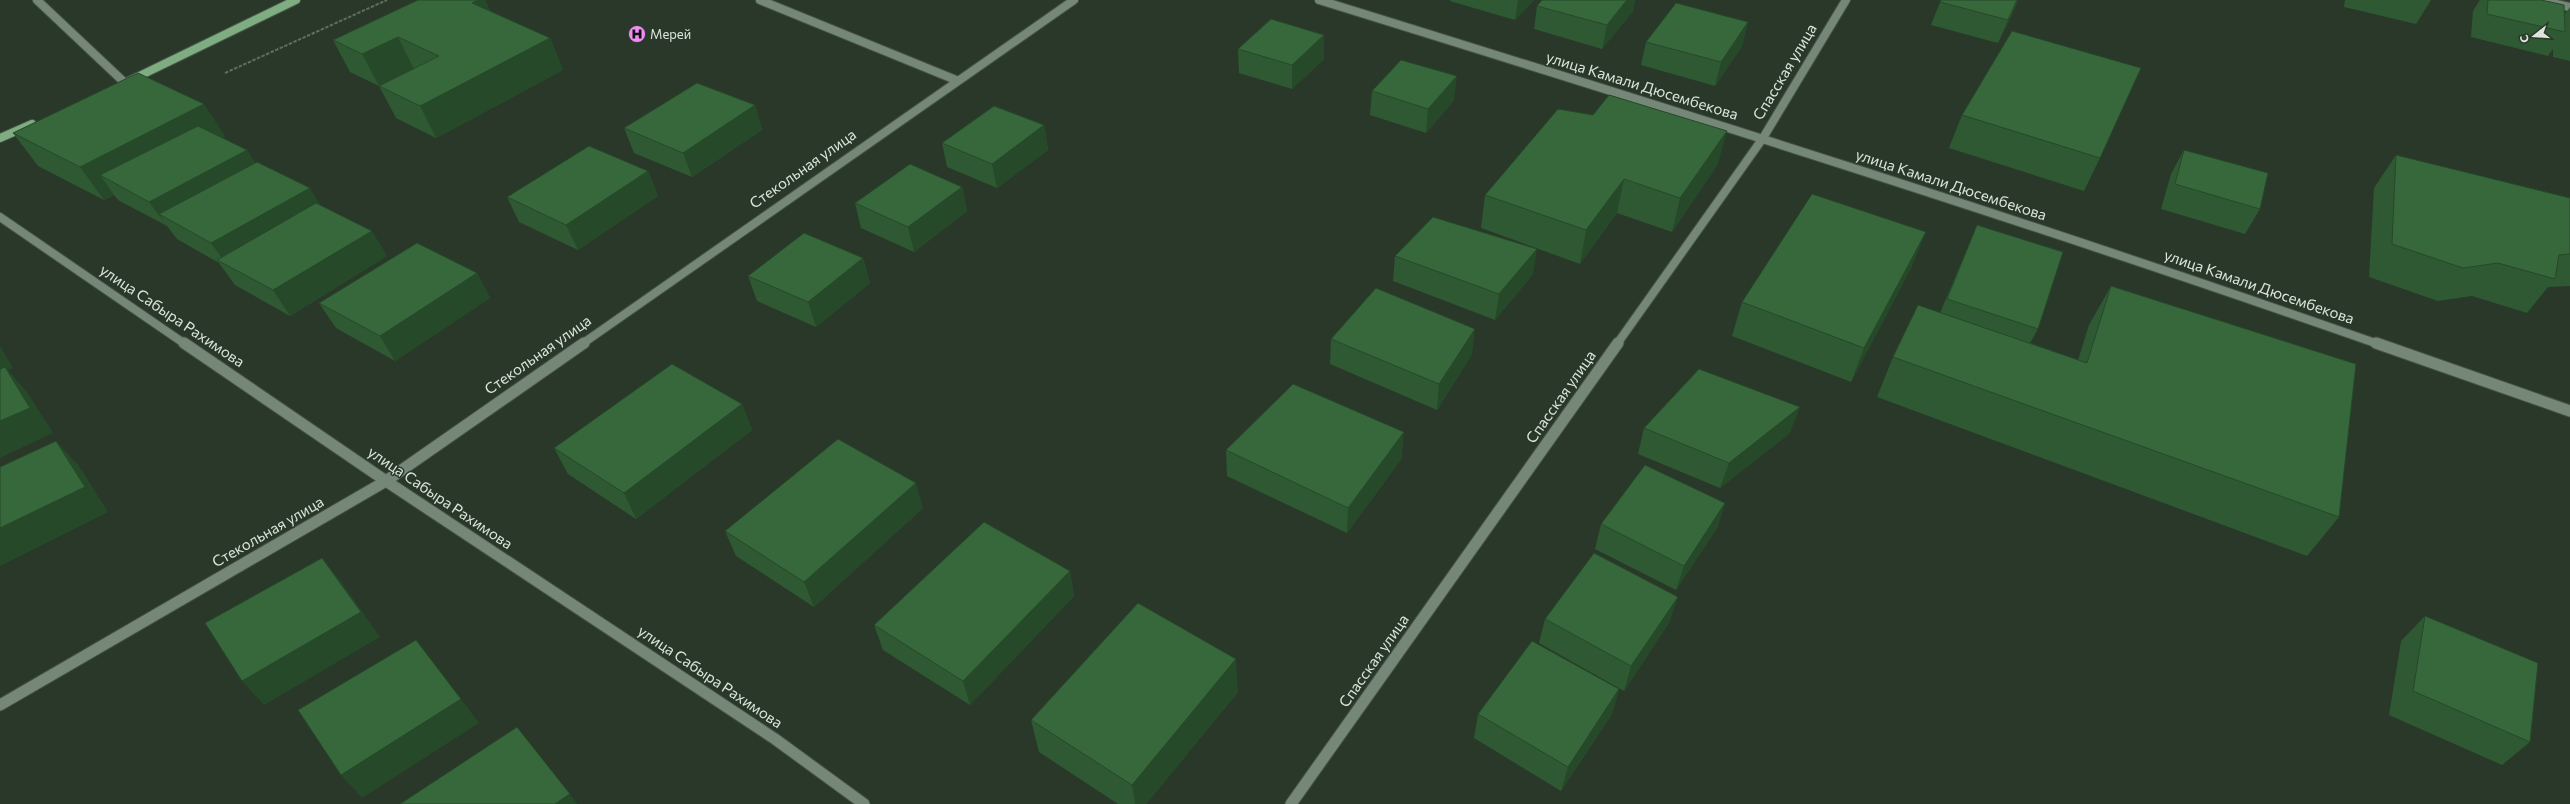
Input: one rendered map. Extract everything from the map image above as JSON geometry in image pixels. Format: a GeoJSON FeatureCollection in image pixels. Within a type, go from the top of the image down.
{"type":"FeatureCollection","features":[{"type":"Feature","properties":{"kind":"main road"},"geometry":{"type":"LineString","coordinates":[[122,84],[296,0]]}},
{"type":"Feature","properties":{"kind":"main road"},"geometry":{"type":"LineString","coordinates":[[0,138],[42,120]]}},
{"type":"Feature","properties":{"kind":"street"},"geometry":{"type":"LineString","coordinates":[[37,0],[122,84]]}},
{"type":"Feature","properties":{"kind":"street"},"geometry":{"type":"LineString","coordinates":[[760,0],[956,80]]}},
{"type":"Feature","properties":{"kind":"street","name":"Стекольная улица"},"geometry":{"type":"LineString","coordinates":[[0,705],[386,481],[956,80],[1074,0]]}},
{"type":"Feature","properties":{"kind":"street","name":"улица Камали Дюсембекова"},"geometry":{"type":"LineString","coordinates":[[1319,0],[1763,138],[2182,275],[2570,411]]}},
{"type":"Feature","properties":{"kind":"street","name":"Спасская улица"},"geometry":{"type":"LineString","coordinates":[[1291,804],[1763,138],[1846,0]]}},
{"type":"Feature","properties":{"kind":"street"},"geometry":{"type":"LineString","coordinates":[[2539,0],[2570,7]]}},
{"type":"Feature","properties":{"kind":"street","name":"улица Сабыра Рахимова"},"geometry":{"type":"LineString","coordinates":[[0,217],[386,481],[776,738],[864,804]]}},
{"type":"Feature","properties":{"kind":"building"},"geometry":{"type":"Polygon","coordinates":[[[418,0],[478,0],[472,3],[550,38],[420,106],[379,86],[439,56],[398,37],[362,54],[333,40],[418,0]]]}},
{"type":"Feature","properties":{"kind":"building"},"geometry":{"type":"Polygon","coordinates":[[[1542,0],[1627,0],[1607,25],[1537,6],[1542,0]]]}},
{"type":"Feature","properties":{"kind":"building"},"geometry":{"type":"Polygon","coordinates":[[[1941,0],[2017,0],[2008,20],[1940,2],[1941,0]]]}},
{"type":"Feature","properties":{"kind":"building"},"geometry":{"type":"Polygon","coordinates":[[[2488,0],[2541,0],[2564,5],[2565,32],[2487,14],[2488,0]]]}},
{"type":"Feature","properties":{"kind":"building"},"geometry":{"type":"Polygon","coordinates":[[[1676,3],[1748,22],[1721,62],[1646,42],[1676,3]]]}},
{"type":"Feature","properties":{"kind":"building"},"geometry":{"type":"Polygon","coordinates":[[[1271,19],[1324,35],[1292,65],[1238,49],[1271,19]]]}},
{"type":"Feature","properties":{"kind":"building"},"geometry":{"type":"Polygon","coordinates":[[[2012,31],[2141,68],[2100,158],[1962,115],[2012,31]]]}},
{"type":"Feature","properties":{"kind":"building"},"geometry":{"type":"Polygon","coordinates":[[[1401,60],[1457,76],[1428,109],[1372,91],[1401,60]]]}},
{"type":"Feature","properties":{"kind":"building"},"geometry":{"type":"Polygon","coordinates":[[[138,73],[204,104],[80,167],[13,133],[138,73]]]}},
{"type":"Feature","properties":{"kind":"building"},"geometry":{"type":"Polygon","coordinates":[[[697,83],[755,105],[683,153],[624,128],[697,83]]]}},
{"type":"Feature","properties":{"kind":"building"},"geometry":{"type":"Polygon","coordinates":[[[1609,95],[1727,131],[1680,198],[1624,179],[1586,230],[1485,195],[1558,109],[1593,115],[1609,95]]]}},
{"type":"Feature","properties":{"kind":"building"},"geometry":{"type":"Polygon","coordinates":[[[994,106],[1044,125],[992,164],[942,143],[994,106]]]}},
{"type":"Feature","properties":{"kind":"building"},"geometry":{"type":"Polygon","coordinates":[[[198,126],[247,150],[149,202],[100,175],[198,126]]]}},
{"type":"Feature","properties":{"kind":"building"},"geometry":{"type":"Polygon","coordinates":[[[589,146],[648,171],[566,225],[507,197],[589,146]]]}},
{"type":"Feature","properties":{"kind":"building"},"geometry":{"type":"Polygon","coordinates":[[[2184,150],[2268,173],[2260,209],[2175,184],[2184,150]]]}},
{"type":"Feature","properties":{"kind":"building"},"geometry":{"type":"Polygon","coordinates":[[[2396,155],[2570,198],[2570,254],[2559,255],[2555,279],[2498,263],[2463,268],[2392,244],[2396,155]]]}},
{"type":"Feature","properties":{"kind":"building"},"geometry":{"type":"Polygon","coordinates":[[[257,162],[310,188],[211,243],[159,214],[257,162]]]}},
{"type":"Feature","properties":{"kind":"building"},"geometry":{"type":"Polygon","coordinates":[[[910,164],[962,187],[908,227],[855,203],[910,164]]]}},
{"type":"Feature","properties":{"kind":"building"},"geometry":{"type":"Polygon","coordinates":[[[1812,194],[1926,232],[1864,348],[1742,302],[1812,194]]]}},
{"type":"Feature","properties":{"kind":"building"},"geometry":{"type":"Polygon","coordinates":[[[316,203],[372,231],[273,290],[217,260],[316,203]]]}},
{"type":"Feature","properties":{"kind":"building"},"geometry":{"type":"Polygon","coordinates":[[[1433,217],[1537,249],[1499,294],[1395,256],[1433,217]]]}},
{"type":"Feature","properties":{"kind":"building"},"geometry":{"type":"Polygon","coordinates":[[[1977,225],[2063,252],[2038,329],[1947,299],[1977,225]]]}},
{"type":"Feature","properties":{"kind":"building"},"geometry":{"type":"Polygon","coordinates":[[[804,233],[863,258],[808,302],[748,276],[804,233]]]}},
{"type":"Feature","properties":{"kind":"building"},"geometry":{"type":"Polygon","coordinates":[[[417,243],[477,273],[380,336],[319,303],[417,243]]]}},
{"type":"Feature","properties":{"kind":"building"},"geometry":{"type":"Polygon","coordinates":[[[2111,286],[2356,364],[2339,517],[1893,357],[1918,305],[2087,363],[2111,286]]]}},
{"type":"Feature","properties":{"kind":"building"},"geometry":{"type":"Polygon","coordinates":[[[1376,288],[1475,329],[1439,384],[1331,339],[1376,288]]]}},
{"type":"Feature","properties":{"kind":"building"},"geometry":{"type":"Polygon","coordinates":[[[672,364],[742,404],[624,493],[554,448],[672,364]]]}},
{"type":"Feature","properties":{"kind":"building"},"geometry":{"type":"Polygon","coordinates":[[[5,367],[30,408],[0,421],[0,369],[5,367]]]}},
{"type":"Feature","properties":{"kind":"building"},"geometry":{"type":"Polygon","coordinates":[[[1699,369],[1800,407],[1729,463],[1644,428],[1699,369]]]}},
{"type":"Feature","properties":{"kind":"building"},"geometry":{"type":"Polygon","coordinates":[[[1293,384],[1404,432],[1348,508],[1226,450],[1293,384]]]}},
{"type":"Feature","properties":{"kind":"building"},"geometry":{"type":"Polygon","coordinates":[[[838,439],[916,483],[804,582],[725,531],[838,439]]]}},
{"type":"Feature","properties":{"kind":"building"},"geometry":{"type":"Polygon","coordinates":[[[56,441],[85,487],[0,528],[0,467],[56,441]]]}},
{"type":"Feature","properties":{"kind":"building"},"geometry":{"type":"Polygon","coordinates":[[[1645,465],[1725,503],[1684,566],[1601,524],[1645,465]]]}},
{"type":"Feature","properties":{"kind":"building"},"geometry":{"type":"Polygon","coordinates":[[[984,522],[1070,571],[963,681],[874,625],[984,522]]]}},
{"type":"Feature","properties":{"kind":"building"},"geometry":{"type":"Polygon","coordinates":[[[1594,553],[1678,597],[1631,666],[1545,619],[1594,553]]]}},
{"type":"Feature","properties":{"kind":"building"},"geometry":{"type":"Polygon","coordinates":[[[322,558],[361,612],[242,681],[205,623],[322,558]]]}},
{"type":"Feature","properties":{"kind":"building"},"geometry":{"type":"Polygon","coordinates":[[[1138,603],[1236,659],[1132,785],[1031,720],[1138,603]]]}},
{"type":"Feature","properties":{"kind":"building"},"geometry":{"type":"Polygon","coordinates":[[[2425,616],[2538,663],[2530,742],[2413,691],[2425,616]]]}},
{"type":"Feature","properties":{"kind":"building"},"geometry":{"type":"Polygon","coordinates":[[[416,640],[461,699],[341,775],[298,710],[416,640]]]}},
{"type":"Feature","properties":{"kind":"building"},"geometry":{"type":"Polygon","coordinates":[[[1532,641],[1619,689],[1568,767],[1478,714],[1532,641]]]}},
{"type":"Feature","properties":{"kind":"building"},"geometry":{"type":"Polygon","coordinates":[[[517,727],[570,794],[555,804],[400,804],[517,727]]]}},
{"type":"Feature","properties":{"kind":"place","name":"Мерей"},"geometry":{"type":"Point","coordinates":[637,34]}}]}
